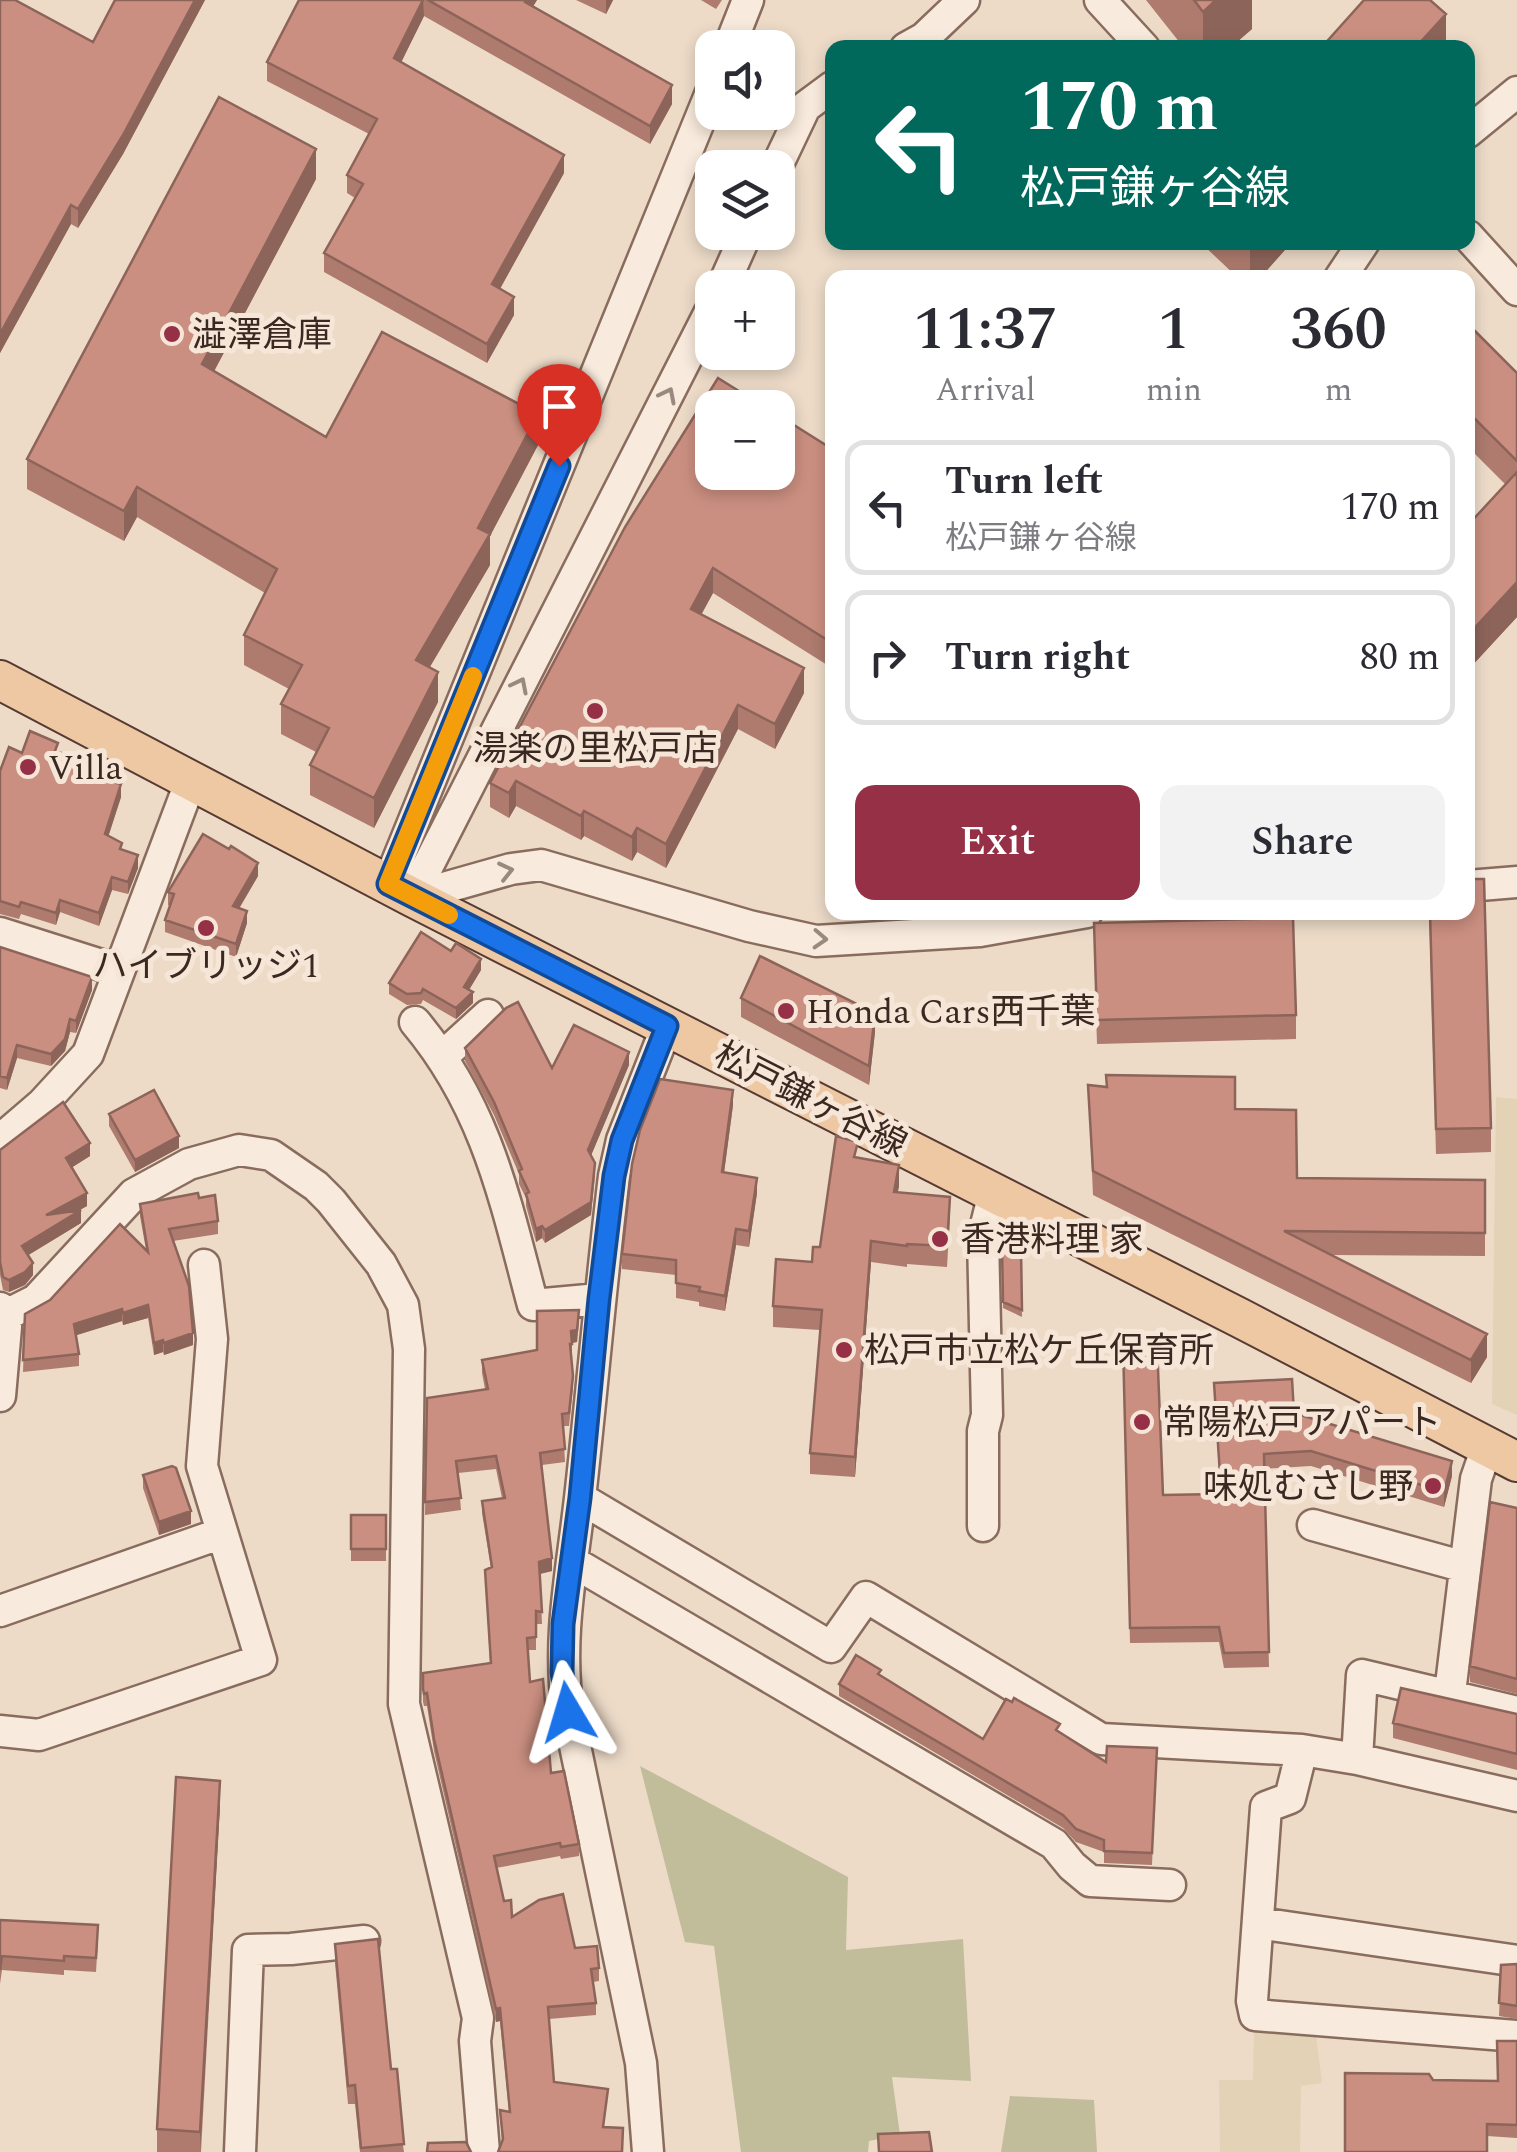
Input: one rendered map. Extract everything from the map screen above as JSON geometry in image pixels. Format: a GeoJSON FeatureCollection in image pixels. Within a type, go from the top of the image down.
{"type":"FeatureCollection","features":[{"type":"Feature","properties":{"kind":"main road","name":"松戸鎌ヶ谷線"},"geometry":{"type":"LineString","coordinates":[[0,680],[400,890],[1502,1454]]}},
{"type":"Feature","properties":{"kind":"street"},"geometry":{"type":"LineString","coordinates":[[736,30],[748,0]]}},
{"type":"Feature","properties":{"kind":"street"},"geometry":{"type":"LineString","coordinates":[[920,40],[964,0]]}},
{"type":"Feature","properties":{"kind":"street"},"geometry":{"type":"LineString","coordinates":[[1100,0],[1137,40]]}},
{"type":"Feature","properties":{"kind":"street"},"geometry":{"type":"LineString","coordinates":[[1475,126],[1517,92]]}},
{"type":"Feature","properties":{"kind":"street"},"geometry":{"type":"LineString","coordinates":[[784,150],[804,107],[825,93]]}},
{"type":"Feature","properties":{"kind":"street"},"geometry":{"type":"LineString","coordinates":[[400,890],[696,130]]}},
{"type":"Feature","properties":{"kind":"street"},"geometry":{"type":"LineString","coordinates":[[1475,244],[1517,290]]}},
{"type":"Feature","properties":{"kind":"street"},"geometry":{"type":"LineString","coordinates":[[400,890],[695,340]]}},
{"type":"Feature","properties":{"kind":"street"},"geometry":{"type":"LineString","coordinates":[[0,1140],[42,1104],[88,1054],[191,780]]}},
{"type":"Feature","properties":{"kind":"street"},"geometry":{"type":"LineString","coordinates":[[400,890],[541,866],[816,942],[980,931],[1042,920]]}},
{"type":"Feature","properties":{"kind":"street"},"geometry":{"type":"LineString","coordinates":[[1475,885],[1517,882]]}},
{"type":"Feature","properties":{"kind":"street"},"geometry":{"type":"LineString","coordinates":[[0,933],[117,970]]}},
{"type":"Feature","properties":{"kind":"street"},"geometry":{"type":"LineString","coordinates":[[444,1056],[488,1015]]}},
{"type":"Feature","properties":{"kind":"street"},"geometry":{"type":"LineString","coordinates":[[415,1022],[444,1056],[492,1152],[534,1305],[599,1299]]}},
{"type":"Feature","properties":{"kind":"street"},"geometry":{"type":"LineString","coordinates":[[648,2152],[641,2063],[562,1672],[563,1624],[580,1498],[599,1299],[622,1140],[667,1026]]}},
{"type":"Feature","properties":{"kind":"street"},"geometry":{"type":"LineString","coordinates":[[0,1396],[3,1312],[36,1300],[134,1194],[189,1164],[239,1150],[271,1155],[316,1186],[381,1264],[403,1305],[409,1349],[404,1704],[478,2018],[476,2041],[484,2152]]}},
{"type":"Feature","properties":{"kind":"street"},"geometry":{"type":"LineString","coordinates":[[983,1526],[983,1237],[994,1193]]}},
{"type":"Feature","properties":{"kind":"street"},"geometry":{"type":"LineString","coordinates":[[0,1731],[38,1735],[276,1655],[222,1532],[202,1466],[212,1339],[204,1265]]}},
{"type":"Feature","properties":{"kind":"street"},"geometry":{"type":"LineString","coordinates":[[1450,1694],[1476,1478],[1502,1454]]}},
{"type":"Feature","properties":{"kind":"street"},"geometry":{"type":"LineString","coordinates":[[580,1498],[830,1647],[866,1597],[1101,1739],[1302,1750],[1358,1758],[1517,1796]]}},
{"type":"Feature","properties":{"kind":"street"},"geometry":{"type":"LineString","coordinates":[[1313,1526],[1465,1566]]}},
{"type":"Feature","properties":{"kind":"street"},"geometry":{"type":"LineString","coordinates":[[0,1611],[222,1532]]}},
{"type":"Feature","properties":{"kind":"street"},"geometry":{"type":"LineString","coordinates":[[572,1562],[1054,1844],[1090,1881],[1170,1886]]}},
{"type":"Feature","properties":{"kind":"street"},"geometry":{"type":"LineString","coordinates":[[1358,1758],[1362,1674],[1517,1712]]}},
{"type":"Feature","properties":{"kind":"street"},"geometry":{"type":"LineString","coordinates":[[1302,1750],[1290,1798],[1266,1807],[1252,2001],[1255,2015],[1517,2036]]}},
{"type":"Feature","properties":{"kind":"street"},"geometry":{"type":"LineString","coordinates":[[1258,1923],[1517,1961]]}},
{"type":"Feature","properties":{"kind":"street"},"geometry":{"type":"LineString","coordinates":[[240,2152],[248,1950],[364,1941]]}},
{"type":"Feature","properties":{"kind":"shaded area"},"geometry":{"type":"Polygon","coordinates":[[[1496,1097],[1517,1099],[1517,1415],[1492,1404],[1496,1097]]]}},
{"type":"Feature","properties":{"kind":"shaded area"},"geometry":{"type":"Polygon","coordinates":[[[640,1766],[848,1877],[846,1950],[963,1939],[971,2081],[892,2077],[900,2135],[869,2141],[868,2152],[741,2152],[714,1946],[685,1942],[640,1766]]]}},
{"type":"Feature","properties":{"kind":"shaded area"},"geometry":{"type":"Polygon","coordinates":[[[1254,2027],[1316,2035],[1322,2083],[1301,2086],[1300,2152],[1220,2152],[1219,2080],[1253,2080],[1254,2027]]]}},
{"type":"Feature","properties":{"kind":"shaded area"},"geometry":{"type":"Polygon","coordinates":[[[1010,2096],[1094,2100],[1097,2152],[1001,2152],[1010,2096]]]}},
{"type":"Feature","properties":{"kind":"building"},"geometry":{"type":"Polygon","coordinates":[[[0,0],[15,0],[93,42],[115,0],[195,0],[123,135],[78,209],[71,205],[0,334],[0,0]]]}},
{"type":"Feature","properties":{"kind":"building"},"geometry":{"type":"Polygon","coordinates":[[[299,0],[423,0],[394,58],[564,155],[492,284],[514,297],[487,344],[324,253],[363,184],[347,175],[377,119],[267,62],[299,0]]]}},
{"type":"Feature","properties":{"kind":"building"},"geometry":{"type":"Polygon","coordinates":[[[428,0],[526,0],[672,85],[650,126],[428,0]]]}},
{"type":"Feature","properties":{"kind":"building"},"geometry":{"type":"Polygon","coordinates":[[[1194,0],[1216,0],[1203,12],[1194,0]]]}},
{"type":"Feature","properties":{"kind":"building"},"geometry":{"type":"Polygon","coordinates":[[[1364,0],[1430,0],[1446,14],[1422,40],[1328,40],[1364,0]]]}},
{"type":"Feature","properties":{"kind":"building"},"geometry":{"type":"Polygon","coordinates":[[[219,97],[316,149],[202,364],[326,437],[382,332],[538,414],[478,528],[490,534],[416,660],[438,672],[374,798],[310,765],[329,728],[281,704],[302,665],[244,635],[277,569],[137,487],[124,511],[27,459],[219,97]]]}},
{"type":"Feature","properties":{"kind":"building"},"geometry":{"type":"Polygon","coordinates":[[[1475,331],[1517,373],[1517,461],[1475,419],[1475,331]]]}},
{"type":"Feature","properties":{"kind":"building"},"geometry":{"type":"Polygon","coordinates":[[[718,378],[737,390],[711,390],[718,378]]]}},
{"type":"Feature","properties":{"kind":"building"},"geometry":{"type":"Polygon","coordinates":[[[695,415],[695,490],[795,490],[795,426],[825,445],[825,639],[713,568],[691,609],[804,668],[775,724],[738,705],[666,844],[637,828],[632,837],[584,811],[581,816],[516,781],[509,793],[490,783],[625,527],[695,415]]]}},
{"type":"Feature","properties":{"kind":"building"},"geometry":{"type":"Polygon","coordinates":[[[1517,472],[1517,582],[1475,627],[1475,517],[1517,472]]]}},
{"type":"Feature","properties":{"kind":"building"},"geometry":{"type":"Polygon","coordinates":[[[30,731],[58,743],[55,751],[116,771],[113,782],[121,784],[105,834],[122,843],[120,849],[138,855],[128,882],[112,877],[99,913],[60,900],[56,913],[21,902],[19,907],[0,901],[0,771],[9,747],[22,753],[30,731]]]}},
{"type":"Feature","properties":{"kind":"building"},"geometry":{"type":"Polygon","coordinates":[[[203,834],[258,863],[233,906],[247,911],[236,944],[165,920],[174,894],[168,892],[203,834]]]}},
{"type":"Feature","properties":{"kind":"building"},"geometry":{"type":"Polygon","coordinates":[[[1475,879],[1484,879],[1491,1128],[1436,1129],[1430,920],[1475,920],[1475,879]]]}},
{"type":"Feature","properties":{"kind":"building"},"geometry":{"type":"Polygon","coordinates":[[[1293,920],[1296,1015],[1097,1020],[1094,923],[1293,920]]]}},
{"type":"Feature","properties":{"kind":"building"},"geometry":{"type":"Polygon","coordinates":[[[421,932],[451,951],[456,943],[481,959],[464,987],[473,992],[456,1008],[423,989],[421,993],[407,994],[389,983],[421,932]]]}},
{"type":"Feature","properties":{"kind":"building"},"geometry":{"type":"Polygon","coordinates":[[[0,947],[92,977],[76,1021],[70,1019],[65,1039],[51,1054],[17,1045],[7,1078],[0,1076],[0,947]]]}},
{"type":"Feature","properties":{"kind":"building"},"geometry":{"type":"Polygon","coordinates":[[[760,956],[875,1013],[869,1066],[741,998],[760,956]]]}},
{"type":"Feature","properties":{"kind":"building"},"geometry":{"type":"Polygon","coordinates":[[[518,1002],[552,1068],[574,1025],[629,1052],[588,1150],[595,1163],[591,1202],[545,1230],[542,1226],[536,1229],[526,1194],[529,1192],[519,1171],[522,1169],[494,1102],[465,1048],[506,1008],[518,1002]]]}},
{"type":"Feature","properties":{"kind":"building"},"geometry":{"type":"Polygon","coordinates":[[[1106,1075],[1235,1077],[1235,1109],[1296,1110],[1297,1178],[1485,1180],[1485,1233],[1284,1231],[1487,1334],[1471,1360],[1093,1171],[1088,1085],[1107,1087],[1106,1075]]]}},
{"type":"Feature","properties":{"kind":"building"},"geometry":{"type":"Polygon","coordinates":[[[660,1079],[733,1090],[722,1172],[757,1178],[749,1231],[736,1229],[725,1296],[676,1283],[676,1260],[622,1254],[632,1164],[640,1130],[660,1079]]]}},
{"type":"Feature","properties":{"kind":"building"},"geometry":{"type":"Polygon","coordinates":[[[154,1090],[179,1136],[135,1160],[109,1114],[154,1090]]]}},
{"type":"Feature","properties":{"kind":"building"},"geometry":{"type":"Polygon","coordinates":[[[63,1102],[90,1143],[66,1158],[87,1193],[46,1215],[81,1210],[22,1246],[33,1263],[9,1280],[3,1277],[0,1262],[0,1150],[63,1102]]]}},
{"type":"Feature","properties":{"kind":"building"},"geometry":{"type":"Polygon","coordinates":[[[836,1136],[858,1142],[854,1157],[899,1165],[894,1192],[950,1197],[947,1246],[871,1241],[855,1457],[810,1453],[822,1310],[773,1306],[776,1259],[812,1262],[813,1247],[820,1247],[836,1136]]]}},
{"type":"Feature","properties":{"kind":"building"},"geometry":{"type":"Polygon","coordinates":[[[198,1193],[199,1198],[215,1195],[218,1221],[169,1229],[189,1286],[193,1333],[154,1343],[148,1305],[123,1313],[122,1309],[74,1324],[79,1354],[23,1360],[25,1314],[50,1300],[120,1224],[148,1252],[140,1204],[198,1193]]]}},
{"type":"Feature","properties":{"kind":"building"},"geometry":{"type":"Polygon","coordinates":[[[1002,1247],[1021,1248],[1022,1310],[1003,1302],[1002,1247]]]}},
{"type":"Feature","properties":{"kind":"building"},"geometry":{"type":"Polygon","coordinates":[[[579,1310],[577,1330],[571,1331],[573,1376],[569,1413],[562,1414],[565,1449],[540,1453],[552,1558],[539,1562],[542,1612],[536,1611],[536,1637],[527,1638],[530,1682],[543,1679],[551,1773],[564,1771],[579,1844],[561,1847],[560,1843],[494,1856],[504,1901],[511,1900],[512,1917],[539,1900],[563,1894],[575,1948],[597,1946],[599,1968],[591,1969],[596,2003],[548,2007],[554,2082],[608,2089],[603,2127],[623,2128],[622,2152],[498,2152],[503,2139],[500,2110],[510,2112],[500,2008],[496,2009],[427,1693],[424,1694],[423,1673],[491,1663],[485,1570],[492,1567],[482,1501],[505,1498],[496,1456],[456,1461],[461,1498],[425,1502],[427,1398],[488,1389],[482,1360],[537,1350],[537,1311],[579,1310]]]}},
{"type":"Feature","properties":{"kind":"building"},"geometry":{"type":"Polygon","coordinates":[[[1157,1343],[1163,1495],[1219,1494],[1221,1490],[1214,1383],[1292,1379],[1294,1413],[1452,1461],[1444,1492],[1311,1451],[1264,1454],[1269,1652],[1224,1653],[1219,1627],[1130,1628],[1123,1344],[1157,1343]]]}},
{"type":"Feature","properties":{"kind":"building"},"geometry":{"type":"Polygon","coordinates":[[[172,1466],[191,1511],[159,1522],[143,1475],[172,1466]]]}},
{"type":"Feature","properties":{"kind":"building"},"geometry":{"type":"Polygon","coordinates":[[[1490,1502],[1517,1508],[1517,1679],[1470,1666],[1490,1502]]]}},
{"type":"Feature","properties":{"kind":"building"},"geometry":{"type":"Polygon","coordinates":[[[351,1515],[386,1515],[386,1549],[351,1549],[351,1515]]]}},
{"type":"Feature","properties":{"kind":"building"},"geometry":{"type":"Polygon","coordinates":[[[856,1655],[881,1670],[878,1674],[983,1739],[1006,1699],[1012,1702],[1014,1698],[1060,1724],[1056,1730],[1106,1762],[1107,1746],[1157,1748],[1152,1853],[1104,1851],[1104,1840],[1076,1829],[1063,1815],[839,1684],[856,1655]]]}},
{"type":"Feature","properties":{"kind":"building"},"geometry":{"type":"Polygon","coordinates":[[[1401,1688],[1517,1714],[1517,1754],[1393,1723],[1401,1688]]]}},
{"type":"Feature","properties":{"kind":"building"},"geometry":{"type":"Polygon","coordinates":[[[176,1777],[220,1781],[200,2132],[157,2129],[176,1777]]]}},
{"type":"Feature","properties":{"kind":"building"},"geometry":{"type":"Polygon","coordinates":[[[0,1920],[98,1925],[96,1958],[64,1956],[64,1961],[2,1956],[0,1970],[0,1920]]]}},
{"type":"Feature","properties":{"kind":"building"},"geometry":{"type":"Polygon","coordinates":[[[378,1939],[391,2069],[397,2069],[404,2144],[361,2148],[355,2085],[348,2086],[335,1944],[378,1939]]]}},
{"type":"Feature","properties":{"kind":"building"},"geometry":{"type":"Polygon","coordinates":[[[1517,1964],[1517,2006],[1499,2003],[1501,1965],[1517,1964]]]}},
{"type":"Feature","properties":{"kind":"building"},"geometry":{"type":"Polygon","coordinates":[[[1497,2041],[1517,2041],[1517,2125],[1487,2124],[1487,2152],[1345,2152],[1345,2073],[1429,2074],[1433,2080],[1498,2081],[1497,2041]]]}},
{"type":"Feature","properties":{"kind":"building"},"geometry":{"type":"Polygon","coordinates":[[[929,2132],[932,2152],[879,2152],[878,2134],[929,2132]]]}},
{"type":"Feature","properties":{"kind":"building"},"geometry":{"type":"Polygon","coordinates":[[[466,2142],[471,2152],[427,2152],[428,2143],[466,2142]]]}},
{"type":"Feature","properties":{"kind":"slow traffic"},"geometry":{"type":"LineString","coordinates":[[449,915],[388,884],[473,676]]}},
{"type":"Feature","properties":{"kind":"place","name":"澁澤倉庫"},"geometry":{"type":"Point","coordinates":[172,334]}},
{"type":"Feature","properties":{"kind":"place","name":"湯楽の里松戸店"},"geometry":{"type":"Point","coordinates":[595,711]}},
{"type":"Feature","properties":{"kind":"place","name":"Villa"},"geometry":{"type":"Point","coordinates":[28,767]}},
{"type":"Feature","properties":{"kind":"place","name":"ハイブリッジ1"},"geometry":{"type":"Point","coordinates":[206,928]}},
{"type":"Feature","properties":{"kind":"place","name":"Honda Cars西千葉"},"geometry":{"type":"Point","coordinates":[786,1011]}},
{"type":"Feature","properties":{"kind":"place","name":"香港料理 家"},"geometry":{"type":"Point","coordinates":[940,1239]}},
{"type":"Feature","properties":{"kind":"place","name":"松戸市立松ケ丘保育所"},"geometry":{"type":"Point","coordinates":[844,1350]}},
{"type":"Feature","properties":{"kind":"place","name":"常陽松戸アパート"},"geometry":{"type":"Point","coordinates":[1142,1422]}},
{"type":"Feature","properties":{"kind":"place","name":"味処むさし野"},"geometry":{"type":"Point","coordinates":[1433,1486]}},
{"type":"Feature","properties":{"kind":"route"},"geometry":{"type":"LineString","coordinates":[[559,466],[388,884],[667,1026],[622,1140],[614,1176],[563,1624],[562,1672],[568,1712]]}}]}
